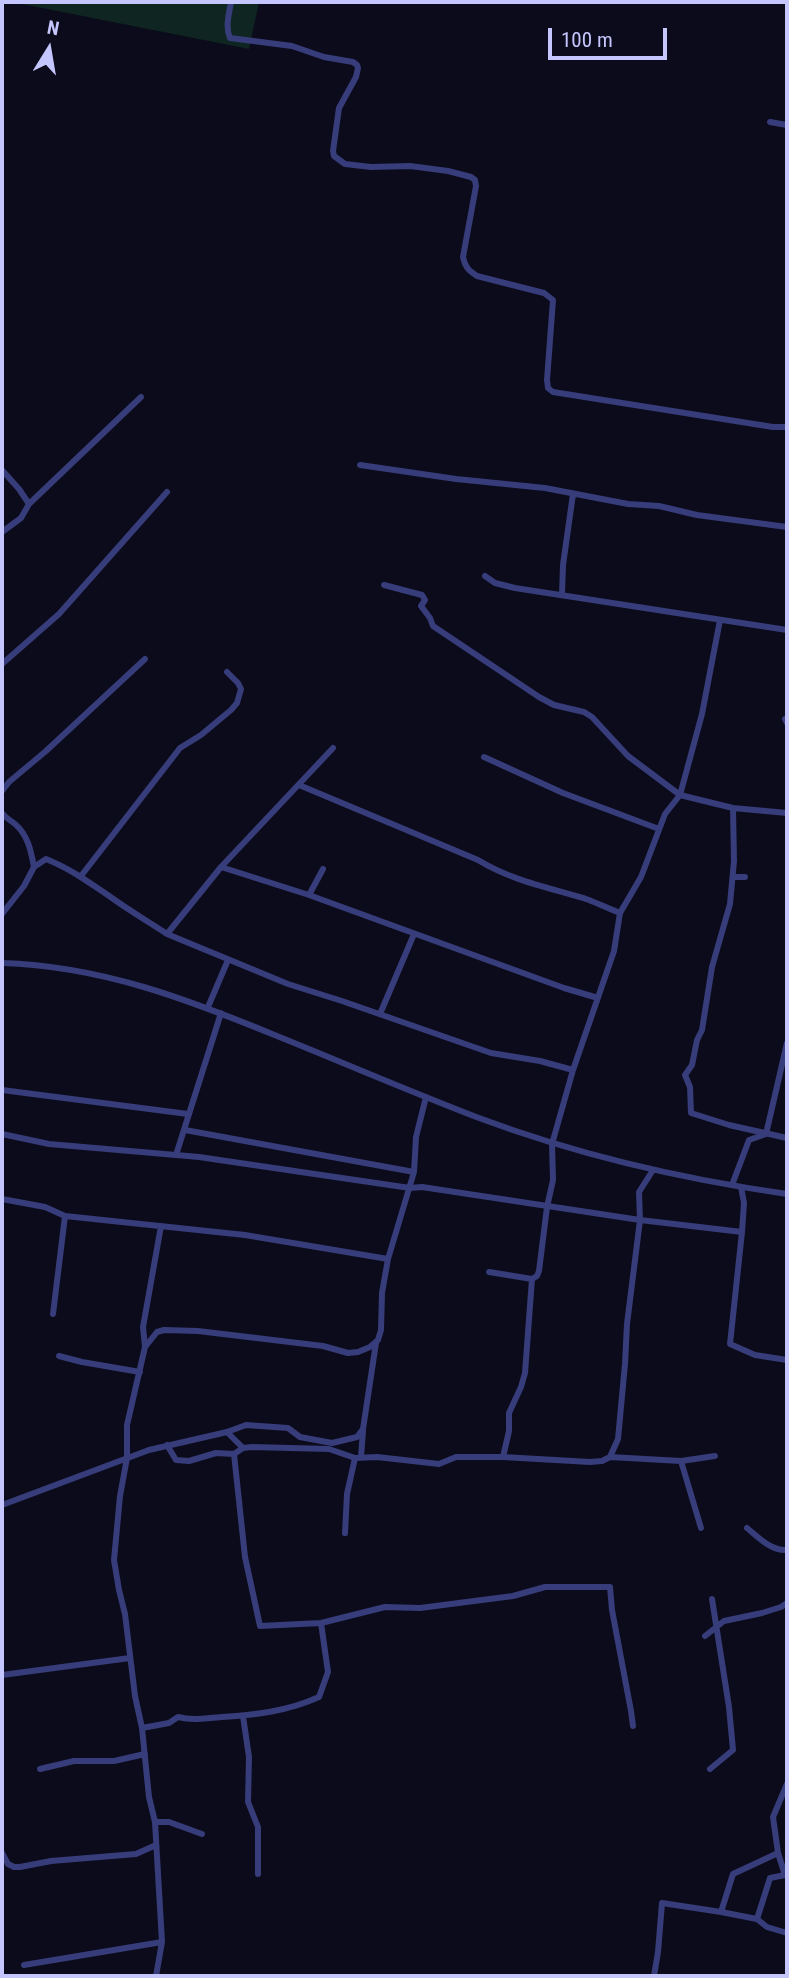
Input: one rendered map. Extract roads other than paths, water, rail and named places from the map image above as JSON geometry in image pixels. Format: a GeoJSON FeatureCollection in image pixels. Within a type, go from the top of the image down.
{"type":"FeatureCollection","features":[{"type":"Feature","properties":{"kind":"street"},"geometry":{"type":"LineString","coordinates":[[231,2],[228,23],[230,38],[292,46],[357,65],[356,77],[339,108],[334,156],[345,164],[371,167],[410,166],[448,171],[475,180],[477,186],[463,257],[464,264],[477,276],[544,293],[553,300],[547,380],[548,388],[553,392],[632,406],[787,427]]}},
{"type":"Feature","properties":{"kind":"street"},"geometry":{"type":"LineString","coordinates":[[770,122],[787,125]]}},
{"type":"Feature","properties":{"kind":"street"},"geometry":{"type":"LineString","coordinates":[[2,532],[21,518],[29,505],[141,397]]}},
{"type":"Feature","properties":{"kind":"street"},"geometry":{"type":"LineString","coordinates":[[360,465],[545,488],[628,504],[659,506],[697,515],[787,527]]}},
{"type":"Feature","properties":{"kind":"street"},"geometry":{"type":"LineString","coordinates":[[2,470],[29,505]]}},
{"type":"Feature","properties":{"kind":"street"},"geometry":{"type":"LineString","coordinates":[[2,664],[59,614],[167,492]]}},
{"type":"Feature","properties":{"kind":"street"},"geometry":{"type":"LineString","coordinates":[[562,594],[563,565],[573,494]]}},
{"type":"Feature","properties":{"kind":"street"},"geometry":{"type":"LineString","coordinates":[[485,576],[495,583],[515,588],[787,630]]}},
{"type":"Feature","properties":{"kind":"street"},"geometry":{"type":"LineString","coordinates":[[384,585],[422,594],[425,600],[421,608],[433,626],[540,697],[554,705],[584,712],[592,717],[628,756],[680,795],[733,808],[787,813]]}},
{"type":"Feature","properties":{"kind":"street"},"geometry":{"type":"LineString","coordinates":[[489,1272],[532,1279],[539,1271],[553,1180],[552,1144],[573,1070],[614,951],[620,913],[641,877],[665,814],[680,795],[702,714],[720,620]]}},
{"type":"Feature","properties":{"kind":"street"},"geometry":{"type":"LineString","coordinates":[[2,791],[145,659]]}},
{"type":"Feature","properties":{"kind":"street"},"geometry":{"type":"LineString","coordinates":[[81,876],[180,748],[212,727],[237,703],[241,689],[227,672]]}},
{"type":"Feature","properties":{"kind":"street"},"geometry":{"type":"LineString","coordinates":[[167,934],[221,867],[332,748]]}},
{"type":"Feature","properties":{"kind":"street"},"geometry":{"type":"LineString","coordinates":[[484,757],[563,793],[659,829]]}},
{"type":"Feature","properties":{"kind":"street"},"geometry":{"type":"LineString","coordinates":[[299,785],[478,860],[495,870],[589,900],[620,913]]}},
{"type":"Feature","properties":{"kind":"street"},"geometry":{"type":"LineString","coordinates":[[733,808],[733,877],[730,904],[712,967],[702,1030],[692,1065],[685,1075],[690,1087],[691,1113],[787,1138]]}},
{"type":"Feature","properties":{"kind":"street"},"geometry":{"type":"LineString","coordinates":[[2,813],[17,825],[27,838],[34,867]]}},
{"type":"Feature","properties":{"kind":"street"},"geometry":{"type":"LineString","coordinates":[[2,914],[24,886],[34,867],[46,859],[81,876],[167,934],[228,960],[288,984],[491,1053],[540,1061],[573,1070]]}},
{"type":"Feature","properties":{"kind":"street"},"geometry":{"type":"LineString","coordinates":[[221,867],[309,895],[598,998]]}},
{"type":"Feature","properties":{"kind":"street"},"geometry":{"type":"LineString","coordinates":[[309,895],[323,869]]}},
{"type":"Feature","properties":{"kind":"street"},"geometry":{"type":"LineString","coordinates":[[733,877],[745,877]]}},
{"type":"Feature","properties":{"kind":"street"},"geometry":{"type":"LineString","coordinates":[[380,1014],[414,934]]}},
{"type":"Feature","properties":{"kind":"street"},"geometry":{"type":"LineString","coordinates":[[208,1007],[228,960]]}},
{"type":"Feature","properties":{"kind":"street"},"geometry":{"type":"LineString","coordinates":[[2,963],[38,964],[106,975],[208,1007],[426,1097],[552,1144],[653,1170],[787,1194]]}},
{"type":"Feature","properties":{"kind":"street"},"geometry":{"type":"LineString","coordinates":[[176,1155],[221,1013]]}},
{"type":"Feature","properties":{"kind":"street"},"geometry":{"type":"LineString","coordinates":[[766,1134],[787,1043]]}},
{"type":"Feature","properties":{"kind":"street"},"geometry":{"type":"LineString","coordinates":[[2,1090],[188,1114]]}},
{"type":"Feature","properties":{"kind":"street"},"geometry":{"type":"LineString","coordinates":[[345,1533],[347,1494],[358,1457],[381,1330],[382,1293],[388,1259],[414,1172],[416,1137],[426,1097]]}},
{"type":"Feature","properties":{"kind":"street"},"geometry":{"type":"LineString","coordinates":[[185,1130],[414,1172]]}},
{"type":"Feature","properties":{"kind":"street"},"geometry":{"type":"LineString","coordinates":[[2,1134],[49,1144],[176,1155],[742,1232]]}},
{"type":"Feature","properties":{"kind":"street"},"geometry":{"type":"LineString","coordinates":[[732,1185],[749,1140],[766,1134]]}},
{"type":"Feature","properties":{"kind":"street"},"geometry":{"type":"LineString","coordinates":[[610,1457],[618,1439],[627,1324],[640,1220],[639,1192],[653,1170]]}},
{"type":"Feature","properties":{"kind":"street"},"geometry":{"type":"LineString","coordinates":[[741,1187],[744,1203],[742,1232],[730,1344],[755,1354],[787,1360]]}},
{"type":"Feature","properties":{"kind":"street"},"geometry":{"type":"LineString","coordinates":[[2,1199],[45,1207],[65,1216],[293,1242],[388,1259]]}},
{"type":"Feature","properties":{"kind":"street"},"geometry":{"type":"LineString","coordinates":[[53,1314],[65,1216]]}},
{"type":"Feature","properties":{"kind":"street"},"geometry":{"type":"LineString","coordinates":[[156,1976],[162,1942],[155,1822],[149,1797],[125,1614],[114,1560],[120,1496],[127,1458],[127,1425],[145,1347],[143,1327],[161,1226]]}},
{"type":"Feature","properties":{"kind":"street"},"geometry":{"type":"LineString","coordinates":[[503,1457],[509,1432],[509,1413],[525,1373],[532,1279]]}},
{"type":"Feature","properties":{"kind":"street"},"geometry":{"type":"LineString","coordinates":[[145,1347],[157,1332],[164,1330],[198,1331],[323,1346],[348,1353],[370,1348],[377,1342]]}},
{"type":"Feature","properties":{"kind":"street"},"geometry":{"type":"LineString","coordinates":[[59,1356],[140,1372]]}},
{"type":"Feature","properties":{"kind":"street"},"geometry":{"type":"LineString","coordinates":[[2,1505],[127,1458],[246,1425],[288,1428],[300,1437],[331,1443],[357,1437],[363,1429]]}},
{"type":"Feature","properties":{"kind":"street"},"geometry":{"type":"LineString","coordinates":[[227,1432],[243,1448]]}},
{"type":"Feature","properties":{"kind":"street"},"geometry":{"type":"LineString","coordinates":[[167,1445],[176,1460],[188,1461],[216,1453],[234,1454],[243,1448],[252,1447],[329,1449],[358,1457],[439,1464],[456,1457],[590,1462],[610,1457],[681,1461],[715,1456]]}},
{"type":"Feature","properties":{"kind":"street"},"geometry":{"type":"LineString","coordinates":[[234,1454],[245,1557],[260,1626],[321,1623],[385,1607],[420,1608],[513,1595],[545,1587],[610,1587],[633,1726]]}},
{"type":"Feature","properties":{"kind":"street"},"geometry":{"type":"LineString","coordinates":[[681,1461],[701,1528]]}},
{"type":"Feature","properties":{"kind":"street"},"geometry":{"type":"LineString","coordinates":[[747,1528],[777,1550],[787,1550]]}},
{"type":"Feature","properties":{"kind":"street"},"geometry":{"type":"LineString","coordinates":[[710,1769],[733,1750],[712,1599]]}},
{"type":"Feature","properties":{"kind":"street"},"geometry":{"type":"LineString","coordinates":[[705,1636],[724,1621],[762,1613],[787,1603]]}},
{"type":"Feature","properties":{"kind":"street"},"geometry":{"type":"LineString","coordinates":[[142,1728],[169,1723],[178,1717],[194,1720],[264,1714],[319,1698],[328,1672],[321,1623]]}},
{"type":"Feature","properties":{"kind":"street"},"geometry":{"type":"LineString","coordinates":[[2,1675],[130,1658]]}},
{"type":"Feature","properties":{"kind":"street"},"geometry":{"type":"LineString","coordinates":[[243,1716],[249,1757],[248,1802],[258,1827],[258,1874]]}},
{"type":"Feature","properties":{"kind":"street"},"geometry":{"type":"LineString","coordinates":[[40,1769],[74,1761],[114,1761],[145,1754]]}},
{"type":"Feature","properties":{"kind":"street"},"geometry":{"type":"LineString","coordinates":[[757,1919],[770,1878],[785,1875],[778,1853],[773,1816],[787,1784]]}},
{"type":"Feature","properties":{"kind":"street"},"geometry":{"type":"LineString","coordinates":[[155,1822],[169,1822],[202,1834]]}},
{"type":"Feature","properties":{"kind":"street"},"geometry":{"type":"LineString","coordinates":[[2,1853],[8,1864],[20,1867],[51,1861],[136,1854],[156,1845]]}},
{"type":"Feature","properties":{"kind":"street"},"geometry":{"type":"LineString","coordinates":[[721,1912],[733,1874],[778,1853]]}},
{"type":"Feature","properties":{"kind":"street"},"geometry":{"type":"LineString","coordinates":[[654,1976],[662,1903],[757,1919],[767,1927],[787,1933]]}},
{"type":"Feature","properties":{"kind":"street"},"geometry":{"type":"LineString","coordinates":[[24,1965],[162,1942]]}}]}
